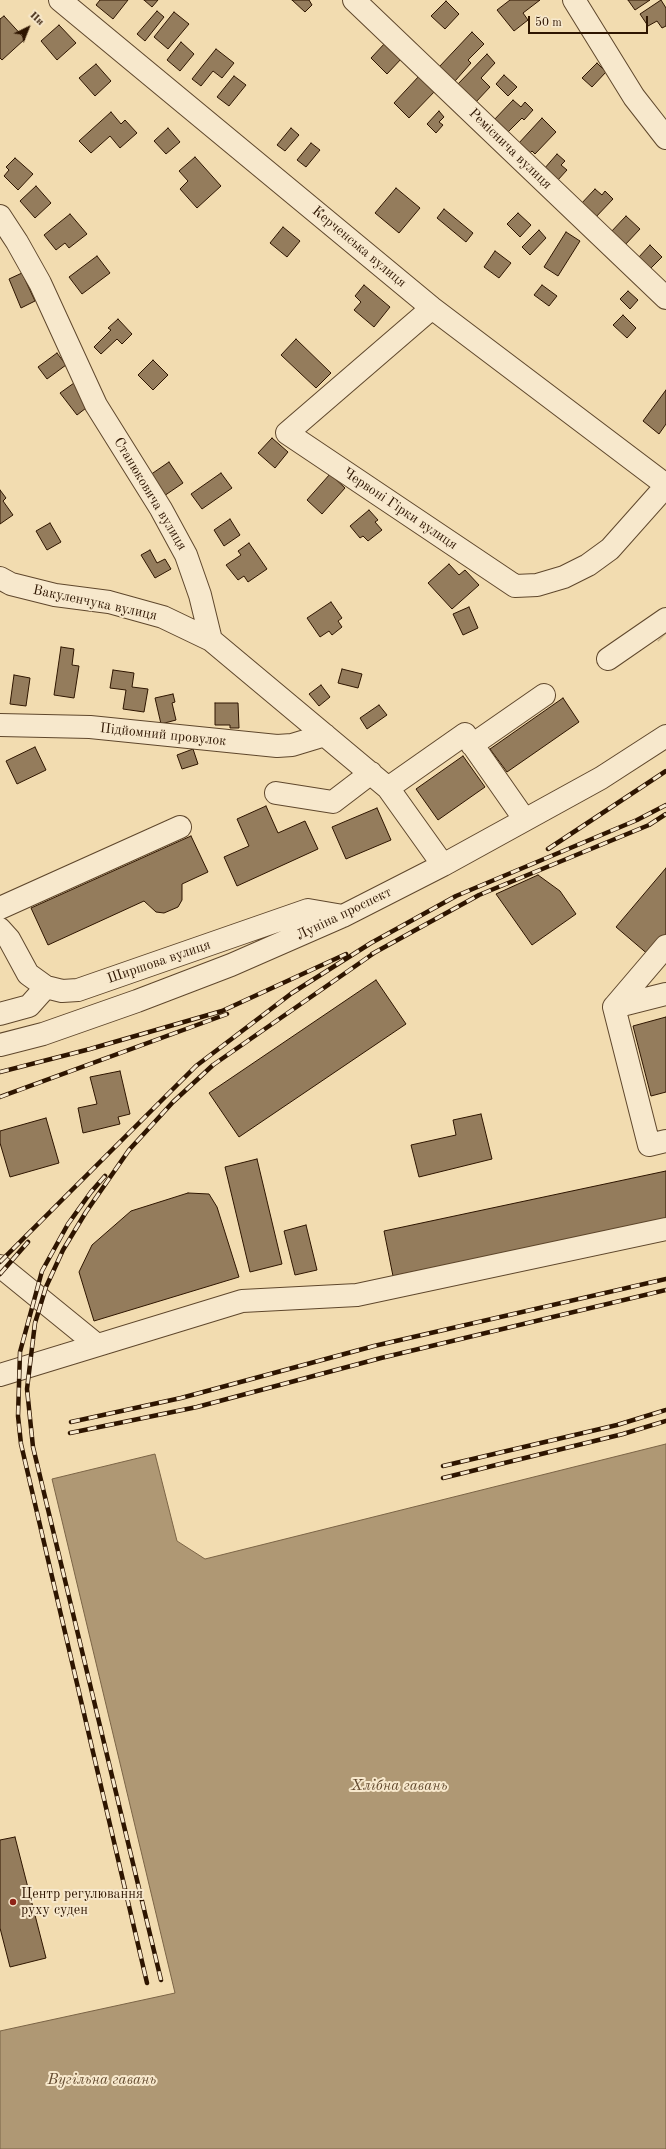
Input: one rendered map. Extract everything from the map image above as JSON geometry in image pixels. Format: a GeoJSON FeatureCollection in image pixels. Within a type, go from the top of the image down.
{"type":"FeatureCollection","features":[{"type":"Feature","properties":{"kind":"street","name":"Керченська вулиця"},"geometry":{"type":"LineString","coordinates":[[60,0],[432,308],[666,485]]}},
{"type":"Feature","properties":{"kind":"street","name":"Реміснича вулиця"},"geometry":{"type":"LineString","coordinates":[[354,0],[666,298]]}},
{"type":"Feature","properties":{"kind":"street"},"geometry":{"type":"LineString","coordinates":[[574,0],[634,96],[666,138]]}},
{"type":"Feature","properties":{"kind":"street","name":"Станюковича вулиця"},"geometry":{"type":"LineString","coordinates":[[0,216],[17,242],[40,283],[96,405],[161,509],[186,555],[200,595],[212,640]]}},
{"type":"Feature","properties":{"kind":"street","name":"Червоні Гірки вулиця"},"geometry":{"type":"LineString","coordinates":[[432,308],[287,433],[515,586],[537,585],[564,577],[588,565],[610,549],[666,485]]}},
{"type":"Feature","properties":{"kind":"street","name":"Вакуленчука вулиця"},"geometry":{"type":"LineString","coordinates":[[0,578],[11,584],[55,595],[109,602],[163,617],[212,640]]}},
{"type":"Feature","properties":{"kind":"street"},"geometry":{"type":"LineString","coordinates":[[608,659],[663,625]]}},
{"type":"Feature","properties":{"kind":"street"},"geometry":{"type":"LineString","coordinates":[[212,640],[388,788],[442,865]]}},
{"type":"Feature","properties":{"kind":"street"},"geometry":{"type":"LineString","coordinates":[[472,745],[544,695]]}},
{"type":"Feature","properties":{"kind":"street","name":"Підйомний провулок"},"geometry":{"type":"LineString","coordinates":[[0,725],[90,727],[277,746],[292,745],[325,735]]}},
{"type":"Feature","properties":{"kind":"street"},"geometry":{"type":"LineString","coordinates":[[388,788],[465,734],[525,820]]}},
{"type":"Feature","properties":{"kind":"street","name":"Луніна проспект"},"geometry":{"type":"LineString","coordinates":[[0,1045],[43,1034],[137,1002],[231,965],[343,916],[442,865],[601,778],[666,736]]}},
{"type":"Feature","properties":{"kind":"street"},"geometry":{"type":"LineString","coordinates":[[276,793],[333,802],[371,774]]}},
{"type":"Feature","properties":{"kind":"street"},"geometry":{"type":"LineString","coordinates":[[0,908],[180,827]]}},
{"type":"Feature","properties":{"kind":"street","name":"Ширшова вулиця"},"geometry":{"type":"LineString","coordinates":[[0,929],[8,952],[28,974],[46,987],[62,991],[78,990],[308,910],[343,916]]}},
{"type":"Feature","properties":{"kind":"street"},"geometry":{"type":"LineString","coordinates":[[614,1007],[666,946]]}},
{"type":"Feature","properties":{"kind":"street"},"geometry":{"type":"LineString","coordinates":[[0,1014],[29,1006],[46,987]]}},
{"type":"Feature","properties":{"kind":"street"},"geometry":{"type":"LineString","coordinates":[[614,1007],[666,994]]}},
{"type":"Feature","properties":{"kind":"street"},"geometry":{"type":"LineString","coordinates":[[614,1007],[649,1145],[666,1140]]}},
{"type":"Feature","properties":{"kind":"street"},"geometry":{"type":"LineString","coordinates":[[0,1375],[242,1301],[357,1294],[666,1229]]}},
{"type":"Feature","properties":{"kind":"street"},"geometry":{"type":"LineString","coordinates":[[0,1266],[97,1346]]}},
{"type":"Feature","properties":{"kind":"water","name":"Хлібна гавань"},"geometry":{"type":"Polygon","coordinates":[[[666,1444],[666,2149],[0,2149],[0,2031],[175,1993],[52,1479],[155,1454],[177,1541],[205,1559],[666,1444]]]}},
{"type":"Feature","properties":{"kind":"building"},"geometry":{"type":"Polygon","coordinates":[[[100,0],[128,0],[113,19],[96,5],[100,0]]]}},
{"type":"Feature","properties":{"kind":"building"},"geometry":{"type":"Polygon","coordinates":[[[144,0],[158,0],[152,7],[144,0]]]}},
{"type":"Feature","properties":{"kind":"building"},"geometry":{"type":"Polygon","coordinates":[[[292,0],[309,0],[312,5],[305,12],[292,0]]]}},
{"type":"Feature","properties":{"kind":"building"},"geometry":{"type":"Polygon","coordinates":[[[510,0],[540,0],[523,13],[528,20],[514,31],[497,10],[510,0]]]}},
{"type":"Feature","properties":{"kind":"building"},"geometry":{"type":"Polygon","coordinates":[[[628,0],[650,0],[635,10],[628,0]]]}},
{"type":"Feature","properties":{"kind":"building"},"geometry":{"type":"Polygon","coordinates":[[[661,0],[666,8],[666,26],[662,28],[657,21],[648,26],[640,14],[661,0]]]}},
{"type":"Feature","properties":{"kind":"building"},"geometry":{"type":"Polygon","coordinates":[[[446,1],[459,14],[445,29],[431,16],[446,1]]]}},
{"type":"Feature","properties":{"kind":"building"},"geometry":{"type":"Polygon","coordinates":[[[157,11],[164,17],[145,41],[137,34],[157,11]]]}},
{"type":"Feature","properties":{"kind":"building"},"geometry":{"type":"Polygon","coordinates":[[[174,12],[189,24],[168,49],[154,37],[174,12]]]}},
{"type":"Feature","properties":{"kind":"building"},"geometry":{"type":"Polygon","coordinates":[[[4,16],[25,39],[2,60],[0,58],[0,19],[4,16]]]}},
{"type":"Feature","properties":{"kind":"building"},"geometry":{"type":"Polygon","coordinates":[[[59,25],[76,43],[57,60],[41,41],[59,25]]]}},
{"type":"Feature","properties":{"kind":"building"},"geometry":{"type":"Polygon","coordinates":[[[472,32],[484,44],[468,60],[471,63],[455,81],[439,67],[472,32]]]}},
{"type":"Feature","properties":{"kind":"building"},"geometry":{"type":"Polygon","coordinates":[[[181,42],[194,54],[180,71],[167,60],[181,42]]]}},
{"type":"Feature","properties":{"kind":"building"},"geometry":{"type":"Polygon","coordinates":[[[386,42],[402,58],[387,74],[371,58],[386,42]]]}},
{"type":"Feature","properties":{"kind":"building"},"geometry":{"type":"Polygon","coordinates":[[[216,49],[234,63],[222,78],[213,71],[201,86],[192,79],[216,49]]]}},
{"type":"Feature","properties":{"kind":"building"},"geometry":{"type":"Polygon","coordinates":[[[487,54],[495,63],[481,78],[490,87],[475,103],[457,85],[487,54]]]}},
{"type":"Feature","properties":{"kind":"building"},"geometry":{"type":"Polygon","coordinates":[[[597,63],[606,72],[592,87],[582,78],[597,63]]]}},
{"type":"Feature","properties":{"kind":"building"},"geometry":{"type":"Polygon","coordinates":[[[96,64],[111,81],[95,96],[79,78],[96,64]]]}},
{"type":"Feature","properties":{"kind":"building"},"geometry":{"type":"Polygon","coordinates":[[[420,75],[436,90],[409,118],[394,103],[420,75]]]}},
{"type":"Feature","properties":{"kind":"building"},"geometry":{"type":"Polygon","coordinates":[[[504,75],[517,87],[508,96],[496,84],[504,75]]]}},
{"type":"Feature","properties":{"kind":"building"},"geometry":{"type":"Polygon","coordinates":[[[234,76],[246,85],[229,106],[217,97],[234,76]]]}},
{"type":"Feature","properties":{"kind":"building"},"geometry":{"type":"Polygon","coordinates":[[[513,100],[521,107],[525,102],[533,110],[524,120],[522,118],[507,133],[493,121],[513,100]]]}},
{"type":"Feature","properties":{"kind":"building"},"geometry":{"type":"Polygon","coordinates":[[[439,111],[444,117],[439,122],[443,125],[436,133],[427,124],[439,111]]]}},
{"type":"Feature","properties":{"kind":"building"},"geometry":{"type":"Polygon","coordinates":[[[111,112],[121,124],[125,120],[137,133],[120,148],[110,136],[91,153],[79,141],[111,112]]]}},
{"type":"Feature","properties":{"kind":"building"},"geometry":{"type":"Polygon","coordinates":[[[542,118],[556,132],[535,154],[532,151],[529,154],[518,144],[542,118]]]}},
{"type":"Feature","properties":{"kind":"building"},"geometry":{"type":"Polygon","coordinates":[[[168,128],[180,142],[166,154],[154,141],[168,128]]]}},
{"type":"Feature","properties":{"kind":"building"},"geometry":{"type":"Polygon","coordinates":[[[291,128],[299,135],[285,151],[277,145],[291,128]]]}},
{"type":"Feature","properties":{"kind":"building"},"geometry":{"type":"Polygon","coordinates":[[[311,143],[320,150],[306,167],[297,160],[311,143]]]}},
{"type":"Feature","properties":{"kind":"building"},"geometry":{"type":"Polygon","coordinates":[[[557,154],[565,161],[561,165],[567,170],[557,181],[544,169],[557,154]]]}},
{"type":"Feature","properties":{"kind":"building"},"geometry":{"type":"Polygon","coordinates":[[[195,157],[221,186],[197,208],[180,189],[188,181],[179,171],[195,157]]]}},
{"type":"Feature","properties":{"kind":"building"},"geometry":{"type":"Polygon","coordinates":[[[15,158],[33,174],[18,190],[4,176],[9,170],[6,167],[15,158]]]}},
{"type":"Feature","properties":{"kind":"building"},"geometry":{"type":"Polygon","coordinates":[[[36,186],[51,203],[35,218],[20,201],[36,186]]]}},
{"type":"Feature","properties":{"kind":"building"},"geometry":{"type":"Polygon","coordinates":[[[396,188],[420,208],[399,233],[375,213],[396,188]]]}},
{"type":"Feature","properties":{"kind":"building"},"geometry":{"type":"Polygon","coordinates":[[[595,189],[602,195],[605,191],[613,199],[594,219],[580,205],[595,189]]]}},
{"type":"Feature","properties":{"kind":"building"},"geometry":{"type":"Polygon","coordinates":[[[444,209],[473,233],[466,242],[437,218],[444,209]]]}},
{"type":"Feature","properties":{"kind":"building"},"geometry":{"type":"Polygon","coordinates":[[[518,213],[531,225],[520,237],[507,224],[518,213]]]}},
{"type":"Feature","properties":{"kind":"building"},"geometry":{"type":"Polygon","coordinates":[[[70,214],[87,234],[69,248],[65,243],[56,250],[44,235],[70,214]]]}},
{"type":"Feature","properties":{"kind":"building"},"geometry":{"type":"Polygon","coordinates":[[[626,216],[640,229],[624,246],[610,233],[626,216]]]}},
{"type":"Feature","properties":{"kind":"building"},"geometry":{"type":"Polygon","coordinates":[[[283,227],[300,241],[287,257],[270,243],[283,227]]]}},
{"type":"Feature","properties":{"kind":"building"},"geometry":{"type":"Polygon","coordinates":[[[539,230],[546,238],[530,255],[522,247],[539,230]]]}},
{"type":"Feature","properties":{"kind":"building"},"geometry":{"type":"Polygon","coordinates":[[[566,232],[580,241],[558,276],[544,267],[566,232]]]}},
{"type":"Feature","properties":{"kind":"building"},"geometry":{"type":"Polygon","coordinates":[[[650,245],[662,257],[650,269],[638,258],[650,245]]]}},
{"type":"Feature","properties":{"kind":"building"},"geometry":{"type":"Polygon","coordinates":[[[495,251],[511,263],[499,278],[484,267],[495,251]]]}},
{"type":"Feature","properties":{"kind":"building"},"geometry":{"type":"Polygon","coordinates":[[[97,256],[110,273],[82,294],[69,277],[97,256]]]}},
{"type":"Feature","properties":{"kind":"building"},"geometry":{"type":"Polygon","coordinates":[[[22,273],[35,301],[21,308],[9,279],[22,273]]]}},
{"type":"Feature","properties":{"kind":"building"},"geometry":{"type":"Polygon","coordinates":[[[364,285],[390,307],[374,327],[354,310],[361,302],[355,296],[364,285]]]}},
{"type":"Feature","properties":{"kind":"building"},"geometry":{"type":"Polygon","coordinates":[[[542,285],[557,296],[549,306],[534,295],[542,285]]]}},
{"type":"Feature","properties":{"kind":"building"},"geometry":{"type":"Polygon","coordinates":[[[628,291],[638,300],[630,309],[620,299],[628,291]]]}},
{"type":"Feature","properties":{"kind":"building"},"geometry":{"type":"Polygon","coordinates":[[[623,315],[636,328],[627,338],[613,325],[623,315]]]}},
{"type":"Feature","properties":{"kind":"building"},"geometry":{"type":"Polygon","coordinates":[[[118,319],[132,334],[122,344],[117,339],[101,354],[94,347],[111,330],[108,328],[118,319]]]}},
{"type":"Feature","properties":{"kind":"building"},"geometry":{"type":"Polygon","coordinates":[[[296,339],[331,373],[316,388],[281,355],[296,339]]]}},
{"type":"Feature","properties":{"kind":"building"},"geometry":{"type":"Polygon","coordinates":[[[57,353],[66,365],[47,379],[38,367],[57,353]]]}},
{"type":"Feature","properties":{"kind":"building"},"geometry":{"type":"Polygon","coordinates":[[[153,360],[168,375],[153,390],[138,375],[153,360]]]}},
{"type":"Feature","properties":{"kind":"building"},"geometry":{"type":"Polygon","coordinates":[[[74,383],[90,405],[77,415],[60,393],[74,383]]]}},
{"type":"Feature","properties":{"kind":"building"},"geometry":{"type":"Polygon","coordinates":[[[666,390],[666,424],[659,434],[643,421],[666,390]]]}},
{"type":"Feature","properties":{"kind":"building"},"geometry":{"type":"Polygon","coordinates":[[[272,438],[288,452],[275,468],[258,453],[272,438]]]}},
{"type":"Feature","properties":{"kind":"building"},"geometry":{"type":"Polygon","coordinates":[[[169,462],[183,483],[164,496],[150,475],[169,462]]]}},
{"type":"Feature","properties":{"kind":"building"},"geometry":{"type":"Polygon","coordinates":[[[221,473],[232,488],[202,509],[191,494],[221,473]]]}},
{"type":"Feature","properties":{"kind":"building"},"geometry":{"type":"Polygon","coordinates":[[[330,474],[345,488],[322,514],[307,500],[330,474]]]}},
{"type":"Feature","properties":{"kind":"building"},"geometry":{"type":"Polygon","coordinates":[[[0,490],[6,498],[3,501],[13,515],[0,524],[0,490]]]}},
{"type":"Feature","properties":{"kind":"building"},"geometry":{"type":"Polygon","coordinates":[[[369,510],[378,520],[375,522],[382,530],[368,541],[363,536],[360,538],[350,526],[369,510]]]}},
{"type":"Feature","properties":{"kind":"building"},"geometry":{"type":"Polygon","coordinates":[[[230,519],[240,535],[224,546],[214,530],[230,519]]]}},
{"type":"Feature","properties":{"kind":"building"},"geometry":{"type":"Polygon","coordinates":[[[50,523],[61,542],[47,550],[36,531],[50,523]]]}},
{"type":"Feature","properties":{"kind":"building"},"geometry":{"type":"Polygon","coordinates":[[[249,543],[267,569],[248,582],[244,576],[238,580],[226,565],[241,555],[238,551],[249,543]]]}},
{"type":"Feature","properties":{"kind":"building"},"geometry":{"type":"Polygon","coordinates":[[[150,550],[157,563],[165,559],[171,569],[155,578],[141,555],[150,550]]]}},
{"type":"Feature","properties":{"kind":"building"},"geometry":{"type":"Polygon","coordinates":[[[449,564],[459,575],[465,570],[479,585],[452,609],[428,583],[449,564]]]}},
{"type":"Feature","properties":{"kind":"building"},"geometry":{"type":"Polygon","coordinates":[[[331,602],[342,618],[338,621],[342,627],[332,635],[329,631],[320,637],[307,618],[331,602]]]}},
{"type":"Feature","properties":{"kind":"building"},"geometry":{"type":"Polygon","coordinates":[[[469,607],[478,628],[463,635],[453,614],[469,607]]]}},
{"type":"Feature","properties":{"kind":"building"},"geometry":{"type":"Polygon","coordinates":[[[61,647],[74,649],[72,665],[79,666],[74,698],[54,695],[61,647]]]}},
{"type":"Feature","properties":{"kind":"building"},"geometry":{"type":"Polygon","coordinates":[[[342,669],[362,674],[358,688],[338,683],[342,669]]]}},
{"type":"Feature","properties":{"kind":"building"},"geometry":{"type":"Polygon","coordinates":[[[113,670],[134,673],[132,687],[148,689],[144,712],[123,709],[126,690],[110,688],[113,670]]]}},
{"type":"Feature","properties":{"kind":"building"},"geometry":{"type":"Polygon","coordinates":[[[14,675],[30,678],[26,706],[10,704],[14,675]]]}},
{"type":"Feature","properties":{"kind":"building"},"geometry":{"type":"Polygon","coordinates":[[[321,685],[330,697],[319,706],[309,694],[321,685]]]}},
{"type":"Feature","properties":{"kind":"building"},"geometry":{"type":"Polygon","coordinates":[[[173,694],[175,702],[172,703],[176,720],[161,724],[155,698],[173,694]]]}},
{"type":"Feature","properties":{"kind":"building"},"geometry":{"type":"Polygon","coordinates":[[[563,698],[579,722],[507,772],[490,749],[563,698]]]}},
{"type":"Feature","properties":{"kind":"building"},"geometry":{"type":"Polygon","coordinates":[[[215,703],[238,703],[239,728],[230,728],[230,725],[215,725],[215,703]]]}},
{"type":"Feature","properties":{"kind":"building"},"geometry":{"type":"Polygon","coordinates":[[[379,705],[387,715],[367,729],[360,718],[379,705]]]}},
{"type":"Feature","properties":{"kind":"building"},"geometry":{"type":"Polygon","coordinates":[[[35,747],[46,770],[17,784],[6,761],[35,747]]]}},
{"type":"Feature","properties":{"kind":"building"},"geometry":{"type":"Polygon","coordinates":[[[193,749],[198,764],[182,769],[177,755],[193,749]]]}},
{"type":"Feature","properties":{"kind":"building"},"geometry":{"type":"Polygon","coordinates":[[[463,756],[485,787],[438,820],[416,789],[463,756]]]}},
{"type":"Feature","properties":{"kind":"building"},"geometry":{"type":"Polygon","coordinates":[[[266,806],[278,833],[305,821],[318,849],[237,886],[224,857],[249,846],[237,819],[266,806]]]}},
{"type":"Feature","properties":{"kind":"building"},"geometry":{"type":"Polygon","coordinates":[[[377,808],[391,840],[346,859],[332,827],[377,808]]]}},
{"type":"Feature","properties":{"kind":"building"},"geometry":{"type":"Polygon","coordinates":[[[191,836],[208,872],[182,884],[182,900],[178,907],[164,913],[156,912],[144,901],[48,945],[31,908],[191,836]]]}},
{"type":"Feature","properties":{"kind":"building"},"geometry":{"type":"Polygon","coordinates":[[[666,868],[666,937],[650,956],[616,927],[666,868]]]}},
{"type":"Feature","properties":{"kind":"building"},"geometry":{"type":"Polygon","coordinates":[[[538,875],[560,891],[576,914],[532,945],[496,894],[538,875]]]}},
{"type":"Feature","properties":{"kind":"building"},"geometry":{"type":"Polygon","coordinates":[[[376,980],[406,1024],[239,1137],[209,1093],[376,980]]]}},
{"type":"Feature","properties":{"kind":"building"},"geometry":{"type":"Polygon","coordinates":[[[666,1017],[666,1092],[651,1096],[633,1026],[666,1017]]]}},
{"type":"Feature","properties":{"kind":"building"},"geometry":{"type":"Polygon","coordinates":[[[120,1071],[130,1114],[118,1117],[120,1124],[83,1133],[78,1108],[97,1104],[90,1077],[120,1071]]]}},
{"type":"Feature","properties":{"kind":"building"},"geometry":{"type":"Polygon","coordinates":[[[481,1114],[492,1159],[419,1177],[411,1145],[456,1135],[453,1120],[481,1114]]]}},
{"type":"Feature","properties":{"kind":"building"},"geometry":{"type":"Polygon","coordinates":[[[46,1118],[59,1163],[10,1177],[0,1143],[0,1131],[46,1118]]]}},
{"type":"Feature","properties":{"kind":"building"},"geometry":{"type":"Polygon","coordinates":[[[257,1159],[282,1264],[250,1272],[225,1167],[257,1159]]]}},
{"type":"Feature","properties":{"kind":"building"},"geometry":{"type":"Polygon","coordinates":[[[666,1171],[666,1219],[393,1276],[384,1231],[666,1171]]]}},
{"type":"Feature","properties":{"kind":"building"},"geometry":{"type":"Polygon","coordinates":[[[188,1193],[209,1194],[217,1207],[239,1277],[94,1321],[79,1272],[92,1245],[131,1211],[188,1193]]]}},
{"type":"Feature","properties":{"kind":"building"},"geometry":{"type":"Polygon","coordinates":[[[306,1225],[317,1270],[295,1275],[284,1231],[306,1225]]]}},
{"type":"Feature","properties":{"kind":"building"},"geometry":{"type":"Polygon","coordinates":[[[15,1837],[46,1958],[10,1967],[0,1928],[0,1840],[15,1837]]]}},
{"type":"Feature","properties":{"kind":"railway"},"geometry":{"type":"LineString","coordinates":[[548,849],[666,771]]}},
{"type":"Feature","properties":{"kind":"railway"},"geometry":{"type":"LineString","coordinates":[[0,1262],[196,1066],[292,993],[371,943],[456,896],[637,820],[666,805]]}},
{"type":"Feature","properties":{"kind":"railway"},"geometry":{"type":"LineString","coordinates":[[372,954],[479,895],[649,825],[666,814]]}},
{"type":"Feature","properties":{"kind":"railway"},"geometry":{"type":"LineString","coordinates":[[161,1980],[33,1447],[27,1389],[35,1323],[46,1287],[63,1250],[86,1212],[129,1150],[173,1102],[213,1065],[377,951]]}},
{"type":"Feature","properties":{"kind":"railway"},"geometry":{"type":"LineString","coordinates":[[0,1072],[90,1049],[222,1011],[346,954]]}},
{"type":"Feature","properties":{"kind":"railway"},"geometry":{"type":"LineString","coordinates":[[0,1097],[227,1014]]}},
{"type":"Feature","properties":{"kind":"railway"},"geometry":{"type":"LineString","coordinates":[[105,1176],[91,1192],[68,1224],[42,1271],[20,1352],[18,1416],[21,1444],[147,1983]]}},
{"type":"Feature","properties":{"kind":"railway"},"geometry":{"type":"LineString","coordinates":[[0,1274],[28,1242]]}},
{"type":"Feature","properties":{"kind":"railway"},"geometry":{"type":"LineString","coordinates":[[71,1422],[181,1398],[374,1346],[666,1279]]}},
{"type":"Feature","properties":{"kind":"railway"},"geometry":{"type":"LineString","coordinates":[[70,1433],[197,1407],[381,1358],[666,1290]]}},
{"type":"Feature","properties":{"kind":"railway"},"geometry":{"type":"LineString","coordinates":[[443,1466],[617,1425],[666,1410]]}},
{"type":"Feature","properties":{"kind":"railway"},"geometry":{"type":"LineString","coordinates":[[443,1478],[623,1434],[666,1421]]}},
{"type":"Feature","properties":{"kind":"place","name":"Центр регулювання руху суден"},"geometry":{"type":"Point","coordinates":[13,1902]}},
{"type":"Feature","properties":{"kind":"water label","name":"Вугільна гавань"},"geometry":{"type":"Point","coordinates":[102,2080]}}]}
